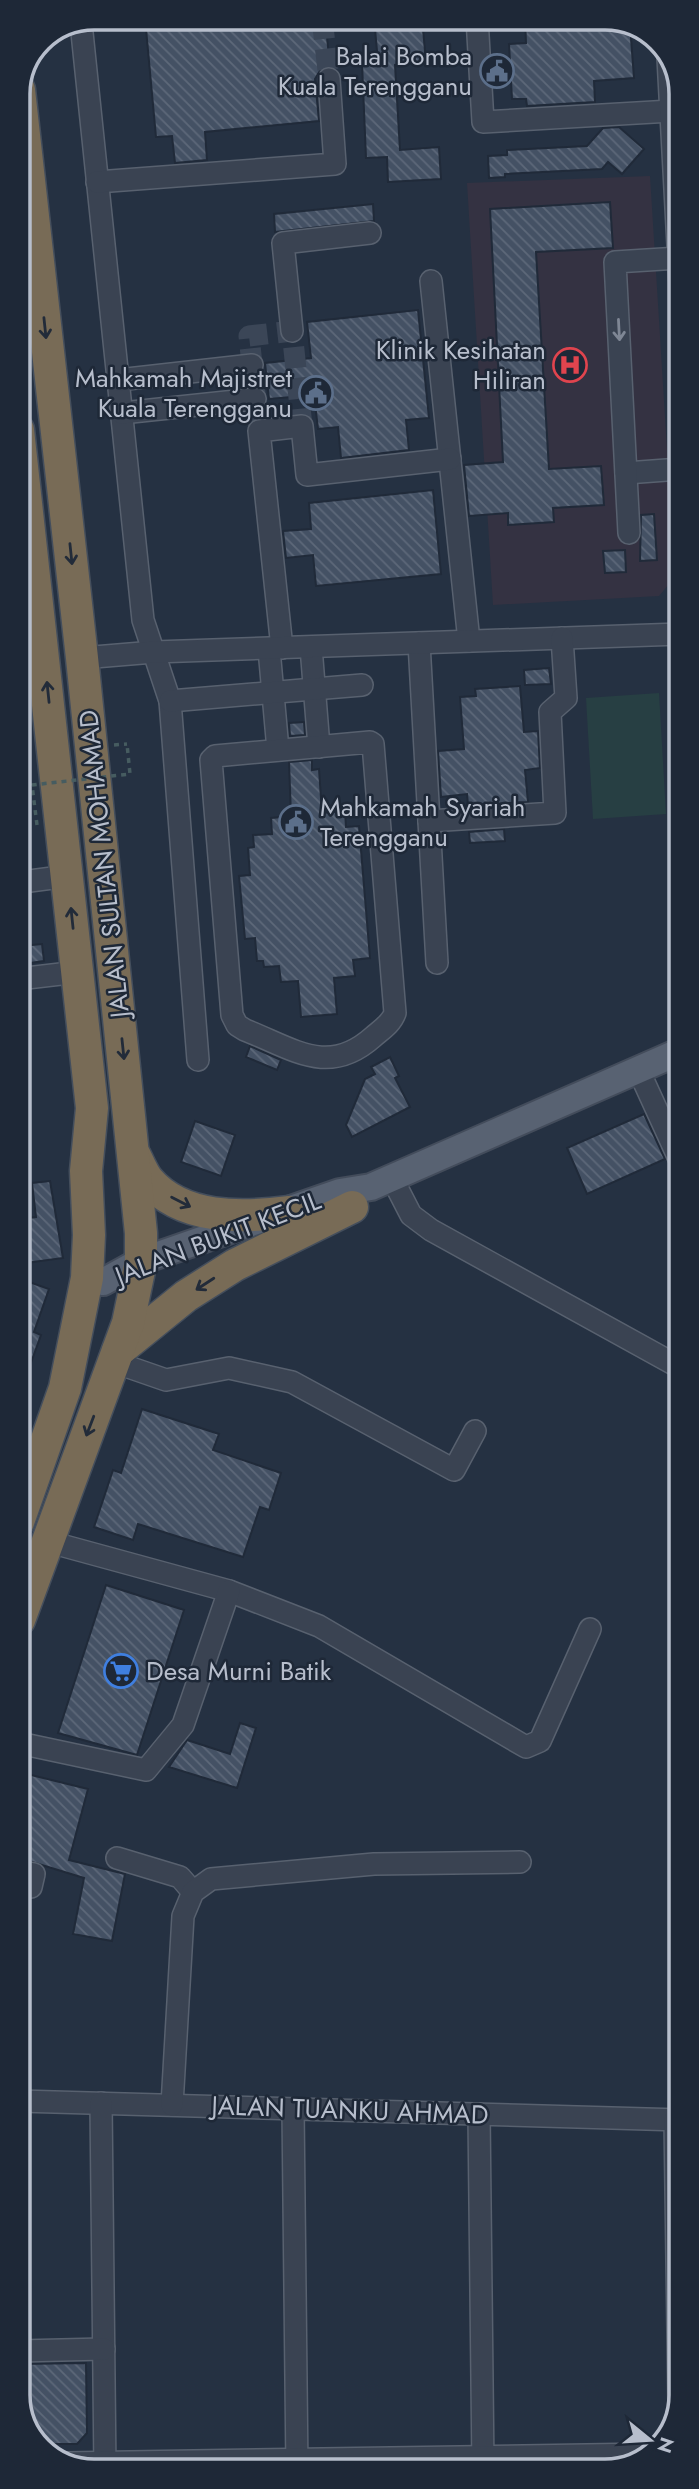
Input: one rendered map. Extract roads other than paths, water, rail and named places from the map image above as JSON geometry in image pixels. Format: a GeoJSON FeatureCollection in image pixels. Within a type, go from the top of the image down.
{"type":"FeatureCollection","features":[{"type":"Feature","properties":{"kind":"highway","name":"JALAN SULTAN MOHAMAD"},"geometry":{"type":"LineString","coordinates":[[30,189],[134,1155],[139,1272],[128,1323],[30,1588]]}},
{"type":"Feature","properties":{"kind":"highway","name":"JALAN SULTAN MOHAMAD"},"geometry":{"type":"LineString","coordinates":[[30,574],[68,876],[92,1108],[86,1171],[89,1235],[87,1278],[65,1388],[30,1485]]}},
{"type":"Feature","properties":{"kind":"highway"},"geometry":{"type":"LineString","coordinates":[[65,1388],[103,1282],[107,1249],[92,1108]]}},
{"type":"Feature","properties":{"kind":"highway"},"geometry":{"type":"LineString","coordinates":[[134,1155],[148,1180],[164,1193],[193,1208],[230,1217],[288,1212]]}},
{"type":"Feature","properties":{"kind":"highway"},"geometry":{"type":"LineString","coordinates":[[116,1357],[186,1296],[235,1265],[372,1191]]}},
{"type":"Feature","properties":{"kind":"main road","name":"JALAN BUKIT KECIL"},"geometry":{"type":"LineString","coordinates":[[103,1282],[372,1191],[669,1056]]}},
{"type":"Feature","properties":{"kind":"main road","name":"JALAN BUKIT KECIL"},"geometry":{"type":"LineString","coordinates":[[139,1272],[340,1192],[372,1191]]}},
{"type":"Feature","properties":{"kind":"street"},"geometry":{"type":"LineString","coordinates":[[478,30],[483,122],[669,111]]}},
{"type":"Feature","properties":{"kind":"street"},"geometry":{"type":"LineString","coordinates":[[82,31],[144,620],[170,701],[198,1059]]}},
{"type":"Feature","properties":{"kind":"street"},"geometry":{"type":"LineString","coordinates":[[97,182],[335,164],[337,156],[329,79]]}},
{"type":"Feature","properties":{"kind":"street"},"geometry":{"type":"LineString","coordinates":[[292,331],[283,243],[370,233]]}},
{"type":"Feature","properties":{"kind":"street"},"geometry":{"type":"LineString","coordinates":[[629,533],[615,262],[669,259]]}},
{"type":"Feature","properties":{"kind":"street"},"geometry":{"type":"LineString","coordinates":[[431,281],[469,641]]}},
{"type":"Feature","properties":{"kind":"street"},"geometry":{"type":"LineString","coordinates":[[118,380],[252,365]]}},
{"type":"Feature","properties":{"kind":"street"},"geometry":{"type":"LineString","coordinates":[[122,413],[255,399]]}},
{"type":"Feature","properties":{"kind":"street"},"geometry":{"type":"LineString","coordinates":[[278,750],[273,692],[275,649],[259,431],[302,426],[307,475],[450,459]]}},
{"type":"Feature","properties":{"kind":"street"},"geometry":{"type":"LineString","coordinates":[[626,472],[669,470]]}},
{"type":"Feature","properties":{"kind":"street"},"geometry":{"type":"LineString","coordinates":[[82,658],[154,652],[669,634]]}},
{"type":"Feature","properties":{"kind":"street"},"geometry":{"type":"LineString","coordinates":[[429,821],[555,813],[550,712],[566,698],[562,638]]}},
{"type":"Feature","properties":{"kind":"street"},"geometry":{"type":"LineString","coordinates":[[419,643],[437,963]]}},
{"type":"Feature","properties":{"kind":"street"},"geometry":{"type":"LineString","coordinates":[[311,647],[319,747]]}},
{"type":"Feature","properties":{"kind":"street"},"geometry":{"type":"LineString","coordinates":[[170,701],[362,685]]}},
{"type":"Feature","properties":{"kind":"street"},"geometry":{"type":"LineString","coordinates":[[370,742],[373,744],[394,1017],[354,1054],[318,1059],[237,1025],[232,1015],[211,760],[215,756],[278,750],[370,742]]}},
{"type":"Feature","properties":{"kind":"street"},"geometry":{"type":"LineString","coordinates":[[30,881],[68,876]]}},
{"type":"Feature","properties":{"kind":"street"},"geometry":{"type":"LineString","coordinates":[[187,919],[224,916]]}},
{"type":"Feature","properties":{"kind":"street"},"geometry":{"type":"LineString","coordinates":[[30,978],[78,972]]}},
{"type":"Feature","properties":{"kind":"street"},"geometry":{"type":"LineString","coordinates":[[638,1069],[669,1137]]}},
{"type":"Feature","properties":{"kind":"street"},"geometry":{"type":"LineString","coordinates":[[372,1191],[431,1230],[669,1361]]}},
{"type":"Feature","properties":{"kind":"street"},"geometry":{"type":"LineString","coordinates":[[116,1357],[166,1380],[229,1368],[292,1382],[454,1470],[475,1431]]}},
{"type":"Feature","properties":{"kind":"street"},"geometry":{"type":"LineString","coordinates":[[46,1541],[229,1591],[318,1626],[526,1747],[540,1741],[590,1629]]}},
{"type":"Feature","properties":{"kind":"street"},"geometry":{"type":"LineString","coordinates":[[30,1745],[146,1770],[183,1724],[229,1591]]}},
{"type":"Feature","properties":{"kind":"street"},"geometry":{"type":"LineString","coordinates":[[117,1858],[180,1877],[193,1892]]}},
{"type":"Feature","properties":{"kind":"street"},"geometry":{"type":"LineString","coordinates":[[172,2105],[184,1916],[193,1892],[211,1879],[374,1864],[520,1862]]}},
{"type":"Feature","properties":{"kind":"street"},"geometry":{"type":"LineString","coordinates":[[30,1873],[34,1874],[30,1887]]}},
{"type":"Feature","properties":{"kind":"street","name":"JALAN TUANKU AHMAD"},"geometry":{"type":"LineString","coordinates":[[30,2101],[669,2120]]}},
{"type":"Feature","properties":{"kind":"street"},"geometry":{"type":"LineString","coordinates":[[101,2103],[105,2459]]}},
{"type":"Feature","properties":{"kind":"street"},"geometry":{"type":"LineString","coordinates":[[293,2109],[297,2459]]}},
{"type":"Feature","properties":{"kind":"street"},"geometry":{"type":"LineString","coordinates":[[479,2114],[483,2459]]}},
{"type":"Feature","properties":{"kind":"street"},"geometry":{"type":"LineString","coordinates":[[30,2351],[104,2349]]}},
{"type":"Feature","properties":{"kind":"street"},"geometry":{"type":"LineString","coordinates":[[557,2459],[628,2455]]}},
{"type":"Feature","properties":{"kind":"tunnel"},"geometry":{"type":"LineString","coordinates":[[323,30],[329,79]]}},
{"type":"Feature","properties":{"kind":"tunnel"},"geometry":{"type":"LineString","coordinates":[[259,431],[249,336],[292,331],[302,426]]}},
{"type":"Feature","properties":{"kind":"place","name":"Balai Bomba Kuala Terengganu"},"geometry":{"type":"Point","coordinates":[497,71]}},
{"type":"Feature","properties":{"kind":"place","name":"Klinik Kesihatan Hiliran"},"geometry":{"type":"Point","coordinates":[570,365]}},
{"type":"Feature","properties":{"kind":"place","name":"Mahkamah Majistret Kuala Terengganu"},"geometry":{"type":"Point","coordinates":[316,393]}},
{"type":"Feature","properties":{"kind":"place","name":"Mahkamah Syariah Terengganu"},"geometry":{"type":"Point","coordinates":[296,822]}},
{"type":"Feature","properties":{"kind":"place","name":"Desa Murni Batik"},"geometry":{"type":"Point","coordinates":[121,1671]}}]}
